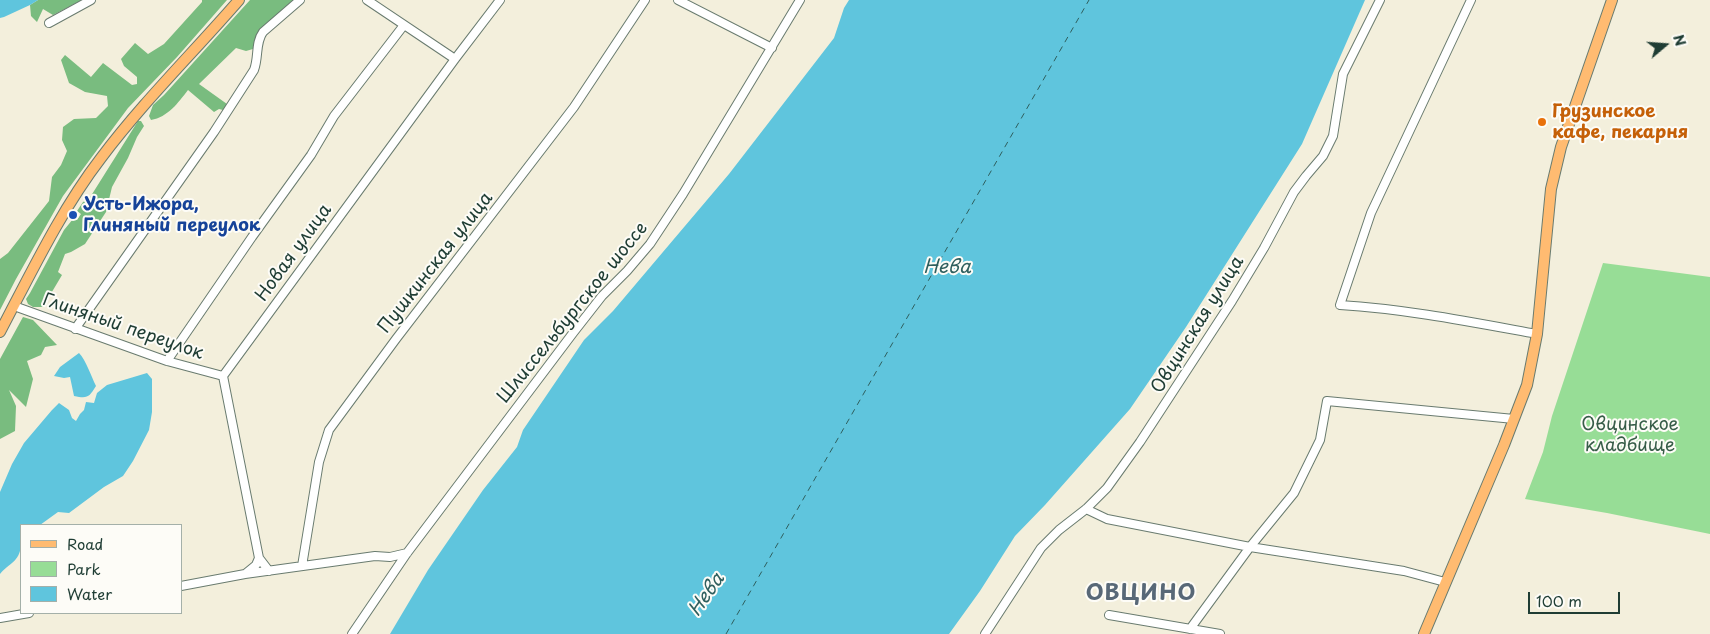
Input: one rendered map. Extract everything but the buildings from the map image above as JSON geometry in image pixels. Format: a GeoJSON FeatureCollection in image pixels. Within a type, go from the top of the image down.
{"type":"FeatureCollection","features":[{"type":"Feature","properties":{"kind":"main road"},"geometry":{"type":"LineString","coordinates":[[0,332],[66,211],[100,158],[147,102],[239,0]]}},
{"type":"Feature","properties":{"kind":"main road"},"geometry":{"type":"LineString","coordinates":[[1424,634],[1514,419],[1526,385],[1537,334],[1547,218],[1555,169],[1612,0]]}},
{"type":"Feature","properties":{"kind":"street"},"geometry":{"type":"LineString","coordinates":[[49,23],[91,0]]}},
{"type":"Feature","properties":{"kind":"street"},"geometry":{"type":"LineString","coordinates":[[75,329],[214,132],[254,70],[258,62],[259,37],[300,0]]}},
{"type":"Feature","properties":{"kind":"street"},"geometry":{"type":"LineString","coordinates":[[366,0],[454,59]]}},
{"type":"Feature","properties":{"kind":"street","name":"Новая улица"},"geometry":{"type":"LineString","coordinates":[[223,376],[454,59],[500,0]]}},
{"type":"Feature","properties":{"kind":"street","name":"Пушкинская улица"},"geometry":{"type":"LineString","coordinates":[[302,566],[319,462],[329,430],[396,339],[574,107],[645,0]]}},
{"type":"Feature","properties":{"kind":"street"},"geometry":{"type":"LineString","coordinates":[[678,0],[772,48]]}},
{"type":"Feature","properties":{"kind":"street","name":"Шлиссельбургское шоссе"},"geometry":{"type":"LineString","coordinates":[[352,634],[407,553],[573,333],[602,296],[627,272],[650,244],[684,194],[800,0]]}},
{"type":"Feature","properties":{"kind":"street","name":"Овцинская улица"},"geometry":{"type":"LineString","coordinates":[[985,634],[1042,548],[1059,530],[1086,509],[1106,488],[1146,434],[1232,301],[1264,248],[1294,192],[1323,156],[1333,136],[1343,74],[1380,0]]}},
{"type":"Feature","properties":{"kind":"street"},"geometry":{"type":"LineString","coordinates":[[1471,0],[1371,213],[1340,305],[1376,307],[1439,316],[1537,334]]}},
{"type":"Feature","properties":{"kind":"street"},"geometry":{"type":"LineString","coordinates":[[167,361],[312,155],[334,116],[404,25]]}},
{"type":"Feature","properties":{"kind":"street","name":"Глиняный переулок"},"geometry":{"type":"LineString","coordinates":[[14,306],[167,361],[223,376]]}},
{"type":"Feature","properties":{"kind":"street"},"geometry":{"type":"LineString","coordinates":[[223,376],[259,558],[270,571]]}},
{"type":"Feature","properties":{"kind":"street"},"geometry":{"type":"LineString","coordinates":[[1190,629],[1250,547],[1294,493],[1320,440],[1327,401],[1514,419]]}},
{"type":"Feature","properties":{"kind":"street"},"geometry":{"type":"LineString","coordinates":[[1086,509],[1107,519],[1250,547],[1404,571],[1445,582]]}},
{"type":"Feature","properties":{"kind":"street"},"geometry":{"type":"LineString","coordinates":[[182,586],[245,574],[375,556],[390,557],[407,553]]}},
{"type":"Feature","properties":{"kind":"street"},"geometry":{"type":"LineString","coordinates":[[245,574],[256,565],[259,558]]}},
{"type":"Feature","properties":{"kind":"street"},"geometry":{"type":"LineString","coordinates":[[0,618],[23,614]]}},
{"type":"Feature","properties":{"kind":"street"},"geometry":{"type":"LineString","coordinates":[[1109,615],[1220,634]]}},
{"type":"Feature","properties":{"kind":"green space"},"geometry":{"type":"Polygon","coordinates":[[[38,0],[82,0],[53,15],[43,9],[37,22],[31,16],[30,5],[38,0]]]}},
{"type":"Feature","properties":{"kind":"green space"},"geometry":{"type":"Polygon","coordinates":[[[202,0],[227,0],[177,57],[128,108],[63,196],[0,310],[0,259],[8,253],[49,201],[52,177],[61,165],[67,151],[62,140],[63,127],[74,119],[96,118],[108,106],[107,96],[85,92],[69,83],[61,60],[65,55],[91,77],[103,63],[132,85],[137,84],[137,77],[124,66],[121,59],[135,43],[148,54],[164,44],[202,0]]]}},
{"type":"Feature","properties":{"kind":"green space"},"geometry":{"type":"Polygon","coordinates":[[[250,0],[295,0],[260,31],[255,39],[253,49],[246,51],[236,48],[199,84],[227,104],[223,110],[219,109],[214,112],[188,90],[168,113],[151,120],[149,116],[153,105],[250,0]]]}},
{"type":"Feature","properties":{"kind":"green space"},"geometry":{"type":"Polygon","coordinates":[[[138,121],[141,121],[144,126],[112,187],[106,212],[85,244],[65,254],[58,272],[62,275],[43,307],[33,307],[28,304],[26,299],[64,230],[73,219],[77,220],[81,214],[77,211],[83,202],[89,199],[138,121]]]}},
{"type":"Feature","properties":{"kind":"green space","name":"Овцинское кладбище"},"geometry":{"type":"Polygon","coordinates":[[[1603,263],[1710,277],[1710,534],[1525,499],[1543,452],[1552,416],[1603,263]]]}},
{"type":"Feature","properties":{"kind":"green space"},"geometry":{"type":"Polygon","coordinates":[[[23,317],[33,320],[57,345],[45,347],[41,355],[27,361],[33,379],[26,407],[9,390],[16,406],[15,431],[0,439],[0,359],[23,317]]]}},
{"type":"Feature","properties":{"kind":"water"},"geometry":{"type":"Polygon","coordinates":[[[0,0],[38,0],[0,18],[0,0]]]}},
{"type":"Feature","properties":{"kind":"water","name":"Нева"},"geometry":{"type":"Polygon","coordinates":[[[849,0],[1365,0],[1302,144],[1186,327],[1130,409],[1015,536],[980,591],[949,634],[390,634],[428,570],[483,490],[517,447],[523,430],[584,340],[613,311],[729,174],[834,38],[844,8],[849,0]]]}},
{"type":"Feature","properties":{"kind":"water"},"geometry":{"type":"Polygon","coordinates":[[[79,353],[96,386],[90,395],[85,397],[74,396],[70,377],[54,376],[60,367],[79,353]]]}},
{"type":"Feature","properties":{"kind":"water"},"geometry":{"type":"Polygon","coordinates":[[[147,373],[152,379],[152,412],[149,430],[133,461],[123,476],[104,487],[69,513],[58,512],[41,524],[20,524],[20,551],[16,559],[0,574],[0,492],[12,464],[24,443],[59,403],[69,410],[72,418],[76,421],[84,410],[86,402],[94,403],[97,393],[107,385],[147,373]]]}},
{"type":"Feature","properties":{"kind":"ferry route"},"geometry":{"type":"LineString","coordinates":[[726,634],[1089,0]]}},
{"type":"Feature","properties":{"kind":"place","name":"Грузинское кафе, пекарня"},"geometry":{"type":"Point","coordinates":[1542,122]}},
{"type":"Feature","properties":{"kind":"place","name":"Усть-Ижора, Глиняный переулок"},"geometry":{"type":"Point","coordinates":[73,215]}},
{"type":"Feature","properties":{"kind":"district","name":"ОВЦИНО"},"geometry":{"type":"Point","coordinates":[1141,594]}}]}
